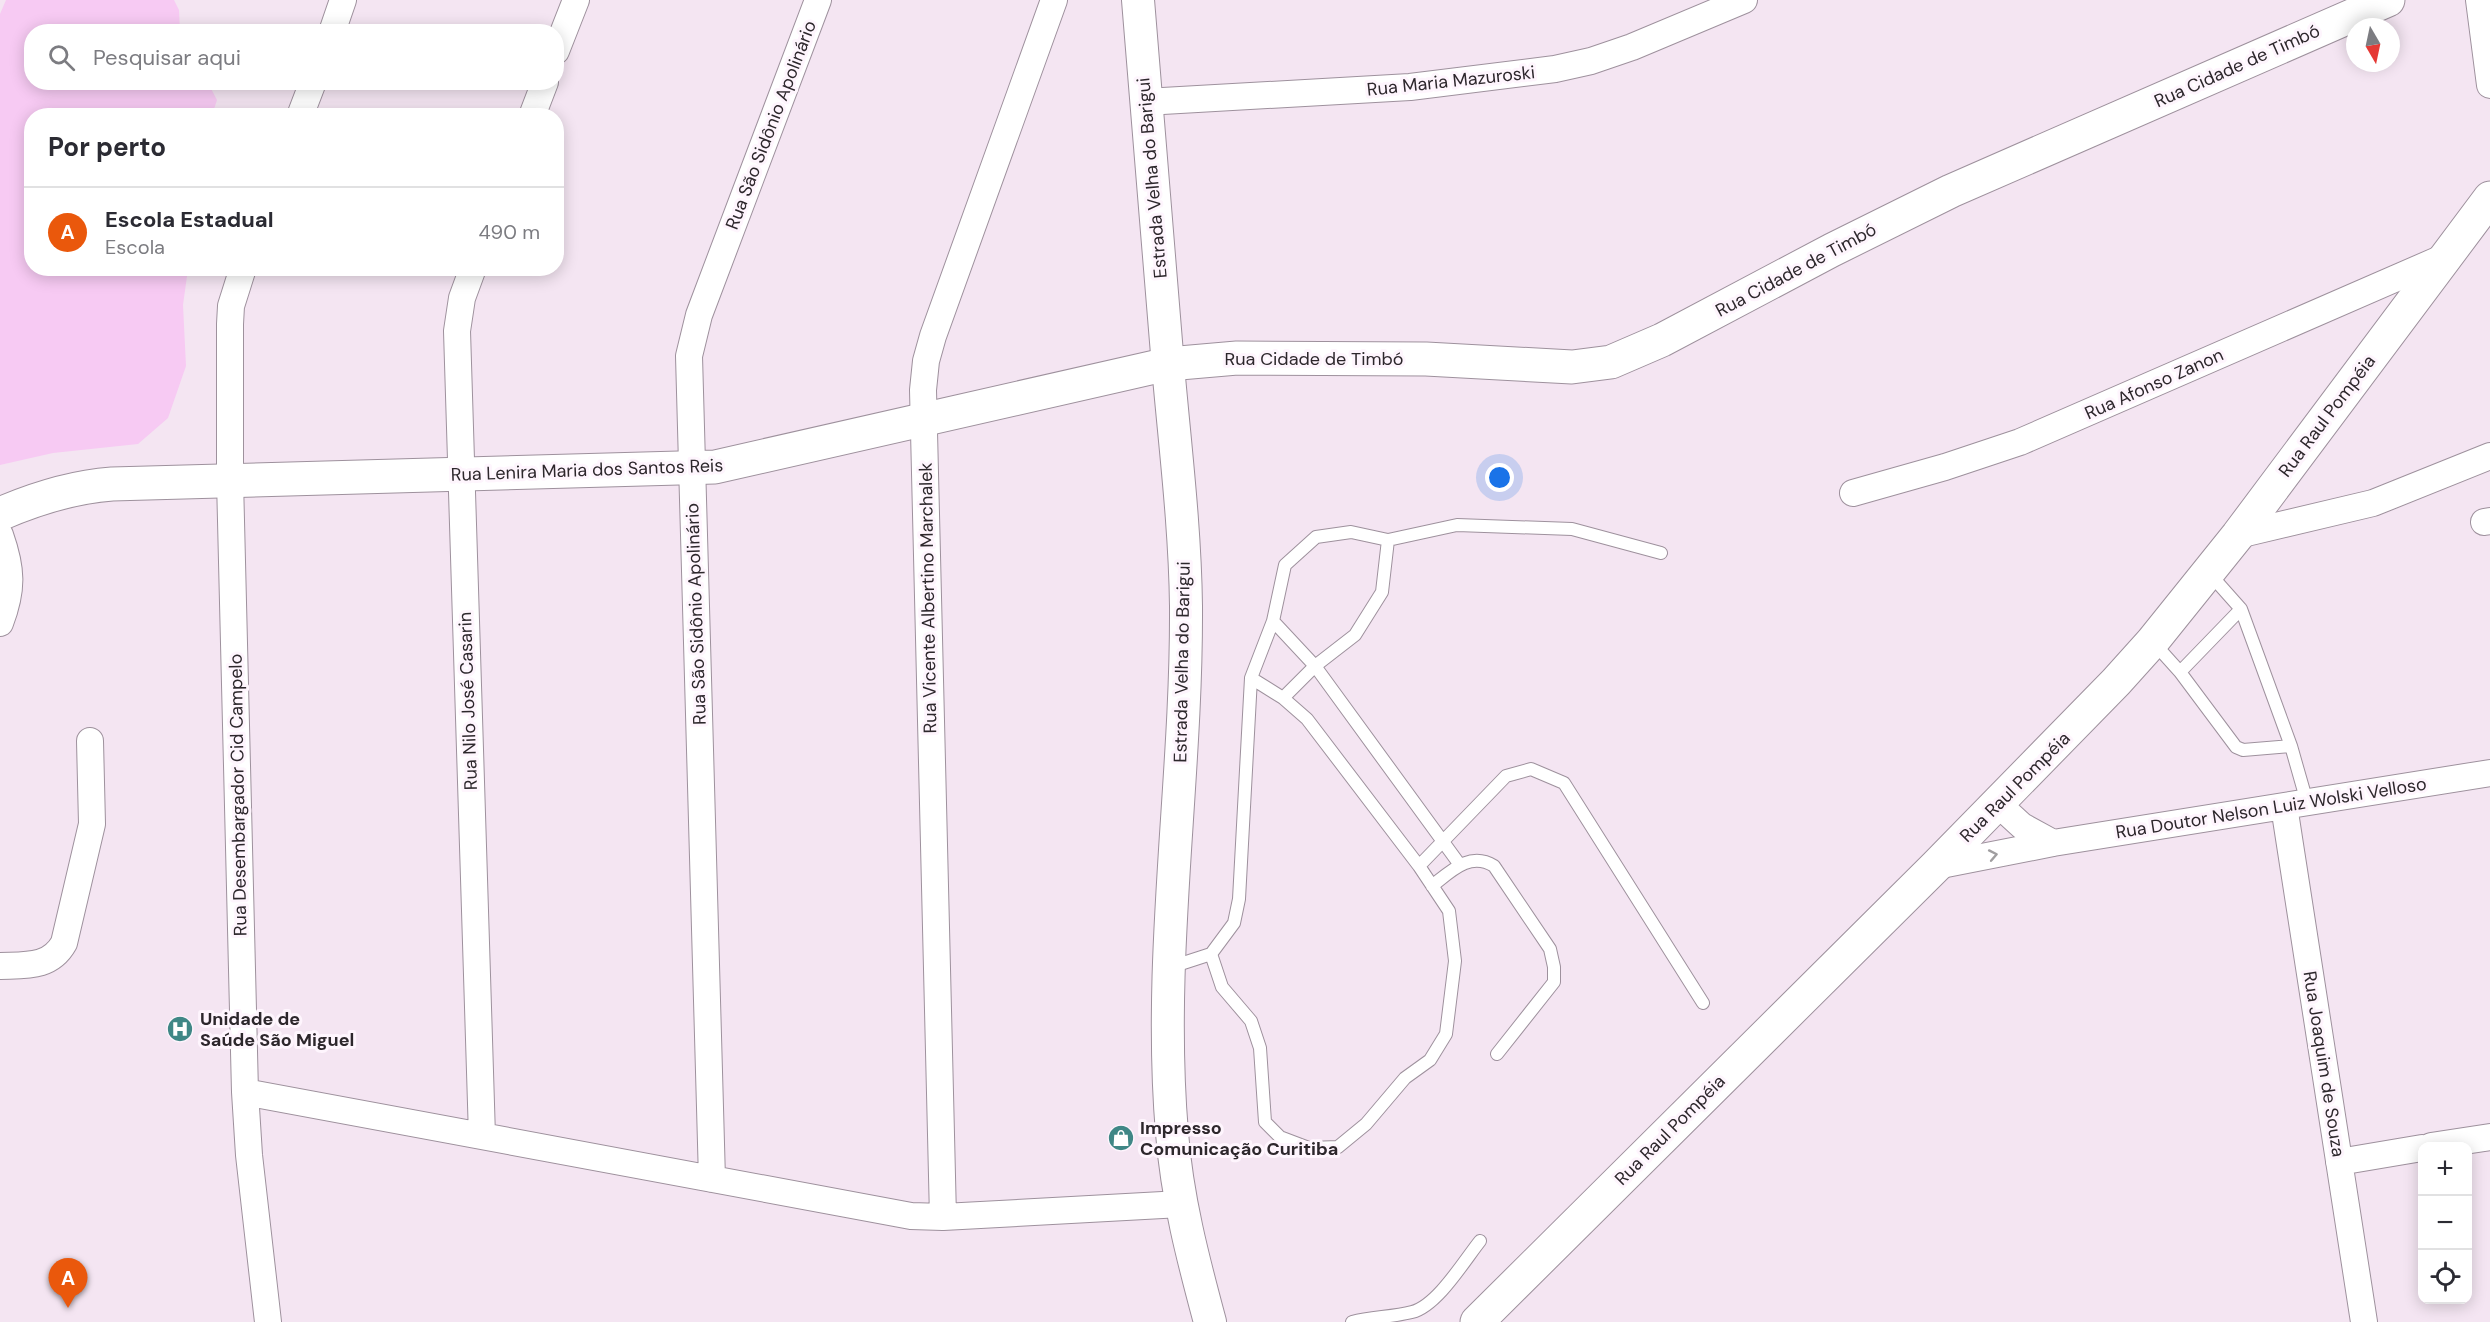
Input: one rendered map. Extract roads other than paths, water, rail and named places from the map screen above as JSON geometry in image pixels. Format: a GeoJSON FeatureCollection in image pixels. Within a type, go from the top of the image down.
{"type":"FeatureCollection","features":[{"type":"Feature","properties":{"kind":"main road","name":"Rua Cidade de Timbó"},"geometry":{"type":"LineString","coordinates":[[1168,364],[1237,358],[1426,359],[1572,367],[1611,362],[1662,340],[1832,250],[1951,191],[2388,0]]}},
{"type":"Feature","properties":{"kind":"main road","name":"Rua Raul Pompéia"},"geometry":{"type":"LineString","coordinates":[[1477,1322],[1998,804],[2077,724],[2152,642],[2238,535],[2490,198]]}},
{"type":"Feature","properties":{"kind":"main road","name":"Rua Lenira Maria dos Santos Reis"},"geometry":{"type":"LineString","coordinates":[[0,514],[50,494],[81,486],[733,465],[1168,364]]}},
{"type":"Feature","properties":{"kind":"street"},"geometry":{"type":"LineString","coordinates":[[335,24],[344,0]]}},
{"type":"Feature","properties":{"kind":"street"},"geometry":{"type":"LineString","coordinates":[[564,31],[576,0]]}},
{"type":"Feature","properties":{"kind":"street","name":"Rua São Sidônio Apolinário"},"geometry":{"type":"LineString","coordinates":[[712,1179],[689,356],[694,334],[818,0]]}},
{"type":"Feature","properties":{"kind":"street","name":"Rua Vicente Albertino Marchalek"},"geometry":{"type":"LineString","coordinates":[[943,1217],[923,421],[926,361],[1054,0]]}},
{"type":"Feature","properties":{"kind":"street","name":"Estrada Velha do Barigui"},"geometry":{"type":"LineString","coordinates":[[1138,0],[1186,604],[1170,967],[1169,1088],[1181,1204],[1210,1322]]}},
{"type":"Feature","properties":{"kind":"street","name":"Rua Maria Mazuroski"},"geometry":{"type":"LineString","coordinates":[[1145,102],[1410,87],[1555,69],[1591,61],[1632,47],[1744,0]]}},
{"type":"Feature","properties":{"kind":"street"},"geometry":{"type":"LineString","coordinates":[[2479,0],[2490,84]]}},
{"type":"Feature","properties":{"kind":"street"},"geometry":{"type":"LineString","coordinates":[[303,108],[310,90]]}},
{"type":"Feature","properties":{"kind":"street"},"geometry":{"type":"LineString","coordinates":[[535,108],[542,90]]}},
{"type":"Feature","properties":{"kind":"street","name":"Rua Afonso Zanon"},"geometry":{"type":"LineString","coordinates":[[1853,493],[1945,467],[2020,442],[2447,256]]}},
{"type":"Feature","properties":{"kind":"street","name":"Rua Desembargador Cid Campelo"},"geometry":{"type":"LineString","coordinates":[[240,276],[231,306],[230,324],[230,480],[245,1092],[249,1155],[268,1322]]}},
{"type":"Feature","properties":{"kind":"street","name":"Rua Nilo José Casarin"},"geometry":{"type":"LineString","coordinates":[[470,276],[462,298],[457,331],[482,1136]]}},
{"type":"Feature","properties":{"kind":"street"},"geometry":{"type":"LineString","coordinates":[[2238,535],[2373,503],[2490,456]]}},
{"type":"Feature","properties":{"kind":"street"},"geometry":{"type":"LineString","coordinates":[[0,535],[11,580],[0,623]]}},
{"type":"Feature","properties":{"kind":"street"},"geometry":{"type":"LineString","coordinates":[[0,966],[35,965],[48,961],[58,953],[64,943],[92,824],[90,741]]}},
{"type":"Feature","properties":{"kind":"street","name":"Rua Doutor Nelson Luiz Wolski Velloso"},"geometry":{"type":"LineString","coordinates":[[1936,866],[2053,843],[2490,773]]}},
{"type":"Feature","properties":{"kind":"street"},"geometry":{"type":"LineString","coordinates":[[1998,804],[2022,826],[2053,843]]}},
{"type":"Feature","properties":{"kind":"street","name":"Rua Joaquim de Souza"},"geometry":{"type":"LineString","coordinates":[[2295,804],[2339,1162],[2364,1322]]}},
{"type":"Feature","properties":{"kind":"street"},"geometry":{"type":"LineString","coordinates":[[245,1092],[911,1216],[943,1217],[1181,1204]]}},
{"type":"Feature","properties":{"kind":"street"},"geometry":{"type":"LineString","coordinates":[[2457,1142],[2490,1137]]}},
{"type":"Feature","properties":{"kind":"street"},"geometry":{"type":"LineString","coordinates":[[2339,1162],[2418,1149]]}},
{"type":"Feature","properties":{"kind":"lane"},"geometry":{"type":"LineString","coordinates":[[1170,967],[1211,954],[1234,923],[1239,899],[1251,678],[1273,621],[1285,565],[1316,537],[1351,532],[1388,540],[1457,525],[1572,529],[1661,553]]}},
{"type":"Feature","properties":{"kind":"lane"},"geometry":{"type":"LineString","coordinates":[[1283,698],[1316,666],[1355,634],[1382,592],[1388,540]]}},
{"type":"Feature","properties":{"kind":"lane"},"geometry":{"type":"LineString","coordinates":[[2209,573],[2241,609],[2291,746],[2295,804]]}},
{"type":"Feature","properties":{"kind":"lane"},"geometry":{"type":"LineString","coordinates":[[2180,672],[2241,609]]}},
{"type":"Feature","properties":{"kind":"lane"},"geometry":{"type":"LineString","coordinates":[[1273,621],[1316,666],[1460,865]]}},
{"type":"Feature","properties":{"kind":"lane"},"geometry":{"type":"LineString","coordinates":[[2152,642],[2180,672],[2236,747],[2244,750],[2291,746]]}},
{"type":"Feature","properties":{"kind":"lane"},"geometry":{"type":"LineString","coordinates":[[1211,954],[1222,987],[1251,1021],[1260,1048],[1265,1122],[1280,1137],[1309,1148],[1338,1147],[1366,1124],[1405,1078],[1430,1060],[1446,1034],[1455,961],[1449,911],[1419,866],[1307,719],[1283,698],[1251,678]]}},
{"type":"Feature","properties":{"kind":"lane"},"geometry":{"type":"LineString","coordinates":[[1419,866],[1506,776],[1531,769],[1564,783],[1703,1003]]}},
{"type":"Feature","properties":{"kind":"lane"},"geometry":{"type":"LineString","coordinates":[[1432,886],[1460,865],[1477,859],[1486,861],[1494,866],[1550,949],[1554,981],[1497,1054]]}},
{"type":"Feature","properties":{"kind":"lane"},"geometry":{"type":"LineString","coordinates":[[1352,1322],[1414,1311],[1432,1302],[1480,1241]]}},
{"type":"Feature","properties":{"kind":"place","name":"Unidade de Saúde São Miguel"},"geometry":{"type":"Point","coordinates":[180,1029]}},
{"type":"Feature","properties":{"kind":"place","name":"Impresso Comunicação Curitiba"},"geometry":{"type":"Point","coordinates":[1121,1138]}},
{"type":"Feature","properties":{"kind":"place","name":"Escola Estadual"},"geometry":{"type":"Point","coordinates":[68,1308]}}]}
